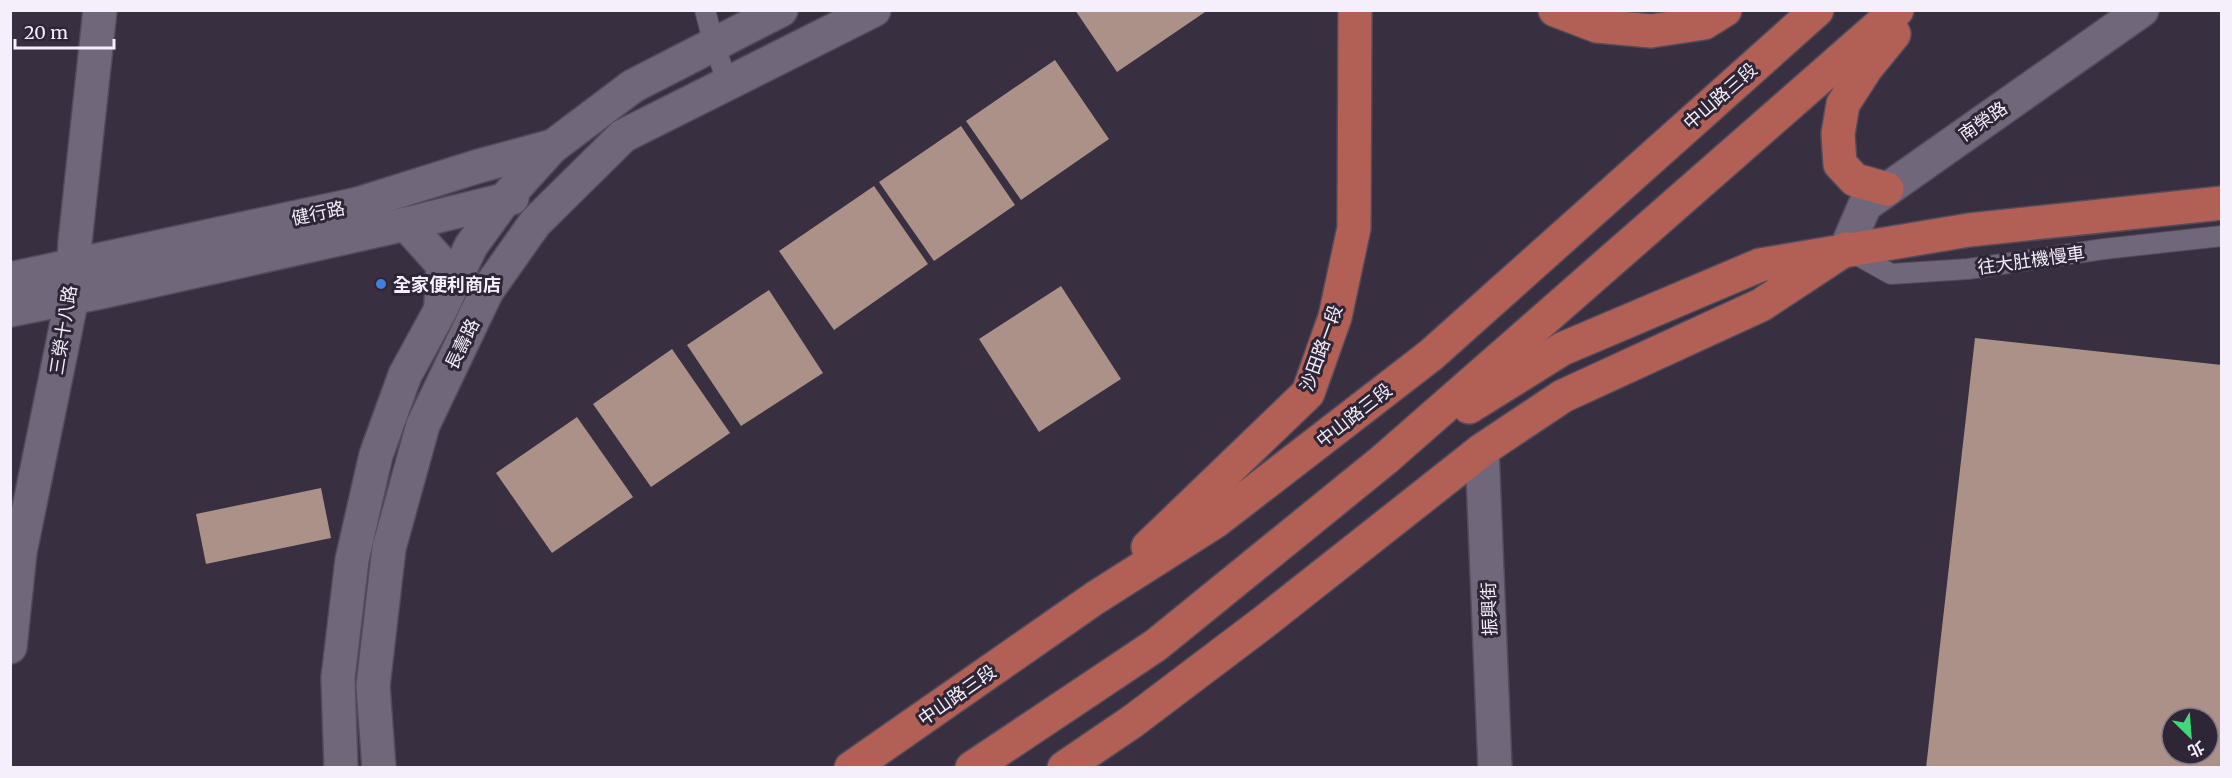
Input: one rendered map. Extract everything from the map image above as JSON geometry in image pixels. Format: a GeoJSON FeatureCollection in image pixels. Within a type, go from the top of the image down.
{"type":"FeatureCollection","features":[{"type":"Feature","properties":{"kind":"main road","name":"沙田路一段"},"geometry":{"type":"LineString","coordinates":[[1095,598],[1308,393],[1335,317],[1354,228],[1355,10]]}},
{"type":"Feature","properties":{"kind":"main road"},"geometry":{"type":"LineString","coordinates":[[1555,10],[1597,26],[1651,31],[1704,23],[1725,10]]}},
{"type":"Feature","properties":{"kind":"main road","name":"中山路三段"},"geometry":{"type":"LineString","coordinates":[[851,768],[1095,598],[1216,521],[1431,355],[1817,10]]}},
{"type":"Feature","properties":{"kind":"main road"},"geometry":{"type":"LineString","coordinates":[[972,768],[1155,645],[1385,459],[1897,10]]}},
{"type":"Feature","properties":{"kind":"main road"},"geometry":{"type":"LineString","coordinates":[[1887,189],[1855,180],[1840,164],[1838,134],[1843,104],[1910,10]]}},
{"type":"Feature","properties":{"kind":"main road"},"geometry":{"type":"LineString","coordinates":[[1385,459],[1562,349],[1760,265],[1969,230],[2222,203]]}},
{"type":"Feature","properties":{"kind":"main road"},"geometry":{"type":"LineString","coordinates":[[1064,768],[1133,721],[1264,622],[1482,450],[1563,396],[1761,305],[1846,249]]}},
{"type":"Feature","properties":{"kind":"street","name":"三榮十八路"},"geometry":{"type":"LineString","coordinates":[[10,647],[20,552],[72,283],[100,10]]}},
{"type":"Feature","properties":{"kind":"street","name":"長壽路"},"geometry":{"type":"LineString","coordinates":[[340,768],[338,678],[352,560],[380,445],[405,375],[441,309],[471,246],[505,199],[552,147],[633,86],[781,10]]}},
{"type":"Feature","properties":{"kind":"street","name":"長壽路"},"geometry":{"type":"LineString","coordinates":[[379,768],[374,686],[389,548],[423,425],[487,291],[535,223],[623,136],[874,10]]}},
{"type":"Feature","properties":{"kind":"street","name":"南榮路"},"geometry":{"type":"LineString","coordinates":[[1846,249],[1865,205],[2142,10]]}},
{"type":"Feature","properties":{"kind":"street","name":"健行路"},"geometry":{"type":"LineString","coordinates":[[10,310],[72,283],[358,204],[479,166],[552,147],[623,136]]}},
{"type":"Feature","properties":{"kind":"street","name":"健行路"},"geometry":{"type":"LineString","coordinates":[[10,279],[72,283],[406,224],[572,185]]}},
{"type":"Feature","properties":{"kind":"street"},"geometry":{"type":"LineString","coordinates":[[406,224],[443,265],[441,309]]}},
{"type":"Feature","properties":{"kind":"street","name":"振興街"},"geometry":{"type":"LineString","coordinates":[[1482,450],[1495,768]]}},
{"type":"Feature","properties":{"kind":"lane"},"geometry":{"type":"LineString","coordinates":[[705,10],[714,45],[728,83]]}},
{"type":"Feature","properties":{"kind":"lane"},"geometry":{"type":"LineString","coordinates":[[1592,10],[1650,19],[1704,10]]}},
{"type":"Feature","properties":{"kind":"lane","name":"往大肚機慢車"},"geometry":{"type":"LineString","coordinates":[[1846,249],[1891,274],[1968,269],[2104,249],[2222,236]]}},
{"type":"Feature","properties":{"kind":"building"},"geometry":{"type":"Polygon","coordinates":[[[1075,10],[1208,10],[1117,72],[1075,10]]]}},
{"type":"Feature","properties":{"kind":"building"},"geometry":{"type":"Polygon","coordinates":[[[1055,60],[1109,139],[1021,200],[966,121],[1055,60]]]}},
{"type":"Feature","properties":{"kind":"building"},"geometry":{"type":"Polygon","coordinates":[[[961,126],[1015,205],[934,261],[879,182],[961,126]]]}},
{"type":"Feature","properties":{"kind":"building"},"geometry":{"type":"Polygon","coordinates":[[[874,186],[928,264],[834,330],[779,251],[874,186]]]}},
{"type":"Feature","properties":{"kind":"building"},"geometry":{"type":"Polygon","coordinates":[[[1061,286],[1121,379],[1039,432],[979,339],[1061,286]]]}},
{"type":"Feature","properties":{"kind":"building"},"geometry":{"type":"Polygon","coordinates":[[[769,290],[823,373],[741,426],[687,345],[769,290]]]}},
{"type":"Feature","properties":{"kind":"building"},"geometry":{"type":"Polygon","coordinates":[[[1975,338],[2222,365],[2222,768],[1926,768],[1975,338]]]}},
{"type":"Feature","properties":{"kind":"building"},"geometry":{"type":"Polygon","coordinates":[[[672,349],[730,433],[651,487],[593,404],[672,349]]]}},
{"type":"Feature","properties":{"kind":"building"},"geometry":{"type":"Polygon","coordinates":[[[577,417],[633,497],[552,553],[496,473],[577,417]]]}},
{"type":"Feature","properties":{"kind":"building"},"geometry":{"type":"Polygon","coordinates":[[[321,488],[331,538],[206,564],[196,514],[321,488]]]}},
{"type":"Feature","properties":{"kind":"place","name":"全家便利商店"},"geometry":{"type":"Point","coordinates":[381,284]}}]}
